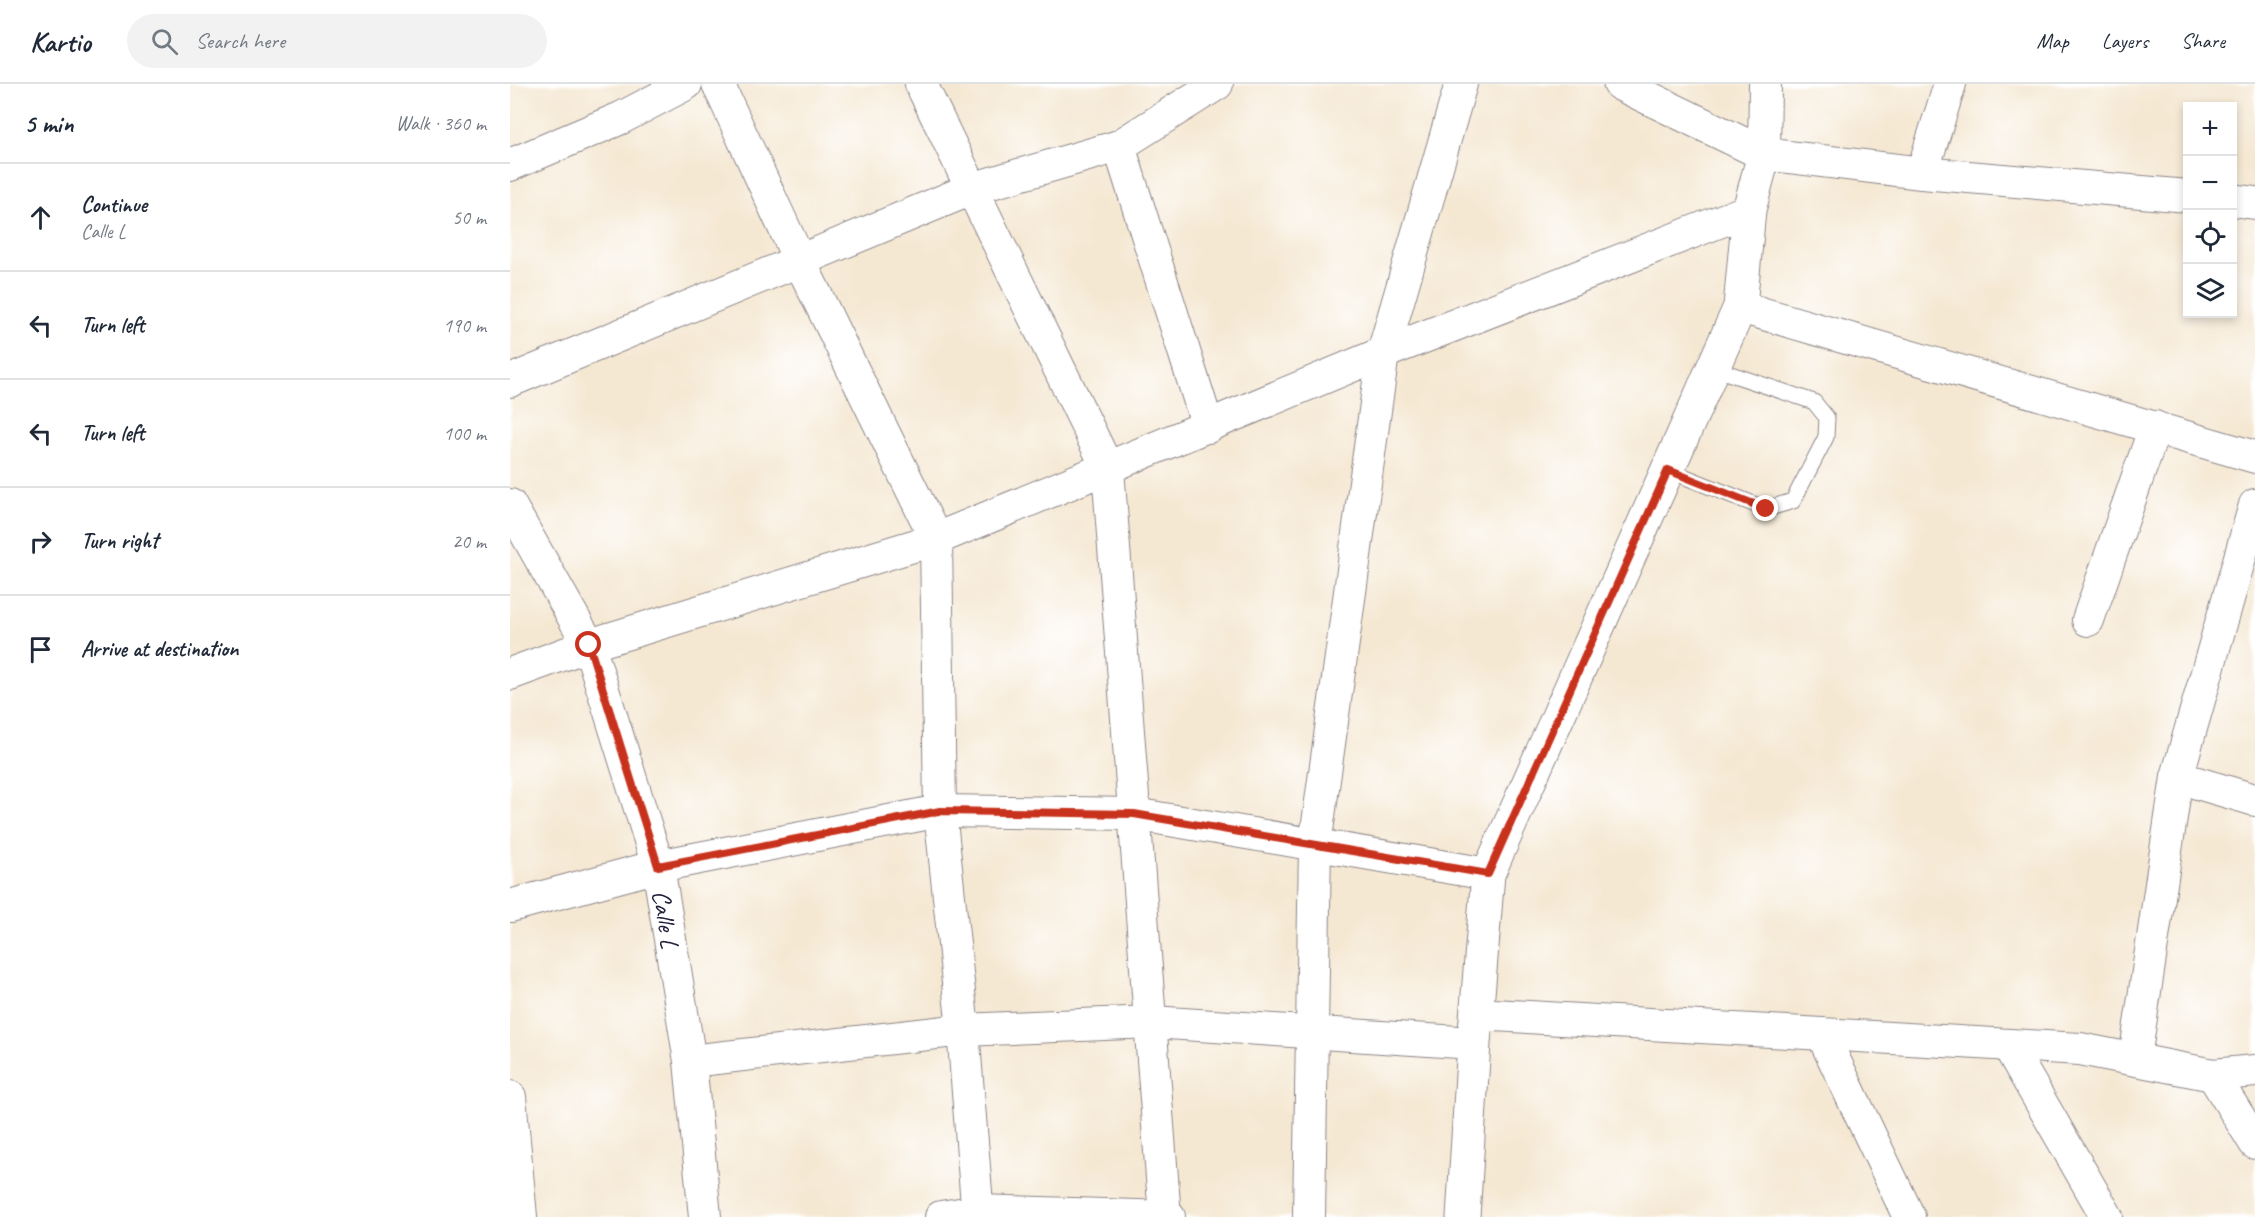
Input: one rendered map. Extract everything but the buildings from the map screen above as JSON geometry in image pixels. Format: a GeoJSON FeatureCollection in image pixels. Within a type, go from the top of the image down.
{"type":"FeatureCollection","features":[{"type":"Feature","properties":{"kind":"street"},"geometry":{"type":"LineString","coordinates":[[510,165],[621,118],[686,84]]}},
{"type":"Feature","properties":{"kind":"street"},"geometry":{"type":"LineString","coordinates":[[718,84],[800,262],[936,539],[940,811],[963,1030],[978,1214]]}},
{"type":"Feature","properties":{"kind":"street"},"geometry":{"type":"LineString","coordinates":[[921,84],[974,188],[1108,469],[1167,1217],[978,1214],[941,1217]]}},
{"type":"Feature","properties":{"kind":"street"},"geometry":{"type":"LineString","coordinates":[[510,381],[974,188],[1119,146],[1217,84]]}},
{"type":"Feature","properties":{"kind":"street"},"geometry":{"type":"LineString","coordinates":[[1309,1217],[1315,845],[1383,353],[1461,84]]}},
{"type":"Feature","properties":{"kind":"street"},"geometry":{"type":"LineString","coordinates":[[1620,84],[1764,154],[1922,173],[2183,196]]}},
{"type":"Feature","properties":{"kind":"street"},"geometry":{"type":"LineString","coordinates":[[1922,173],[1950,84]]}},
{"type":"Feature","properties":{"kind":"street"},"geometry":{"type":"LineString","coordinates":[[1463,1217],[1488,874],[1740,308],[1749,210],[1764,154],[1767,89]]}},
{"type":"Feature","properties":{"kind":"street"},"geometry":{"type":"LineString","coordinates":[[1119,146],[1208,427]]}},
{"type":"Feature","properties":{"kind":"street"},"geometry":{"type":"LineString","coordinates":[[2237,201],[2255,203]]}},
{"type":"Feature","properties":{"kind":"street"},"geometry":{"type":"LineString","coordinates":[[510,674],[589,645],[936,539],[1383,353],[1749,210]]}},
{"type":"Feature","properties":{"kind":"street"},"geometry":{"type":"LineString","coordinates":[[1740,308],[2255,457]]}},
{"type":"Feature","properties":{"kind":"street"},"geometry":{"type":"LineString","coordinates":[[2088,620],[2154,427]]}},
{"type":"Feature","properties":{"kind":"street","name":"Calle L"},"geometry":{"type":"LineString","coordinates":[[510,505],[589,645],[658,866],[690,1061],[705,1217]]}},
{"type":"Feature","properties":{"kind":"street"},"geometry":{"type":"LineString","coordinates":[[2135,1058],[2176,777],[2255,506]]}},
{"type":"Feature","properties":{"kind":"street"},"geometry":{"type":"LineString","coordinates":[[2176,777],[2255,800]]}},
{"type":"Feature","properties":{"kind":"street"},"geometry":{"type":"LineString","coordinates":[[510,906],[658,866],[940,811],[1134,814],[1488,874]]}},
{"type":"Feature","properties":{"kind":"street"},"geometry":{"type":"LineString","coordinates":[[690,1061],[963,1030],[1152,1022],[1311,1032],[1475,1028],[1822,1034],[2080,1049],[2213,1075],[2255,1071]]}},
{"type":"Feature","properties":{"kind":"street"},"geometry":{"type":"LineString","coordinates":[[1822,1034],[1909,1217]]}},
{"type":"Feature","properties":{"kind":"street"},"geometry":{"type":"LineString","coordinates":[[2008,1045],[2107,1217]]}},
{"type":"Feature","properties":{"kind":"street"},"geometry":{"type":"LineString","coordinates":[[2213,1075],[2255,1143]]}},
{"type":"Feature","properties":{"kind":"street"},"geometry":{"type":"LineString","coordinates":[[510,1097],[521,1217]]}},
{"type":"Feature","properties":{"kind":"lane"},"geometry":{"type":"LineString","coordinates":[[1668,470],[1766,509],[1781,507],[1793,501],[1826,437],[1827,418],[1814,402],[1713,368]]}},
{"type":"Feature","properties":{"kind":"route"},"geometry":{"type":"LineString","coordinates":[[589,645],[658,866],[940,811],[1134,814],[1488,874],[1668,470],[1766,509]]}}]}
